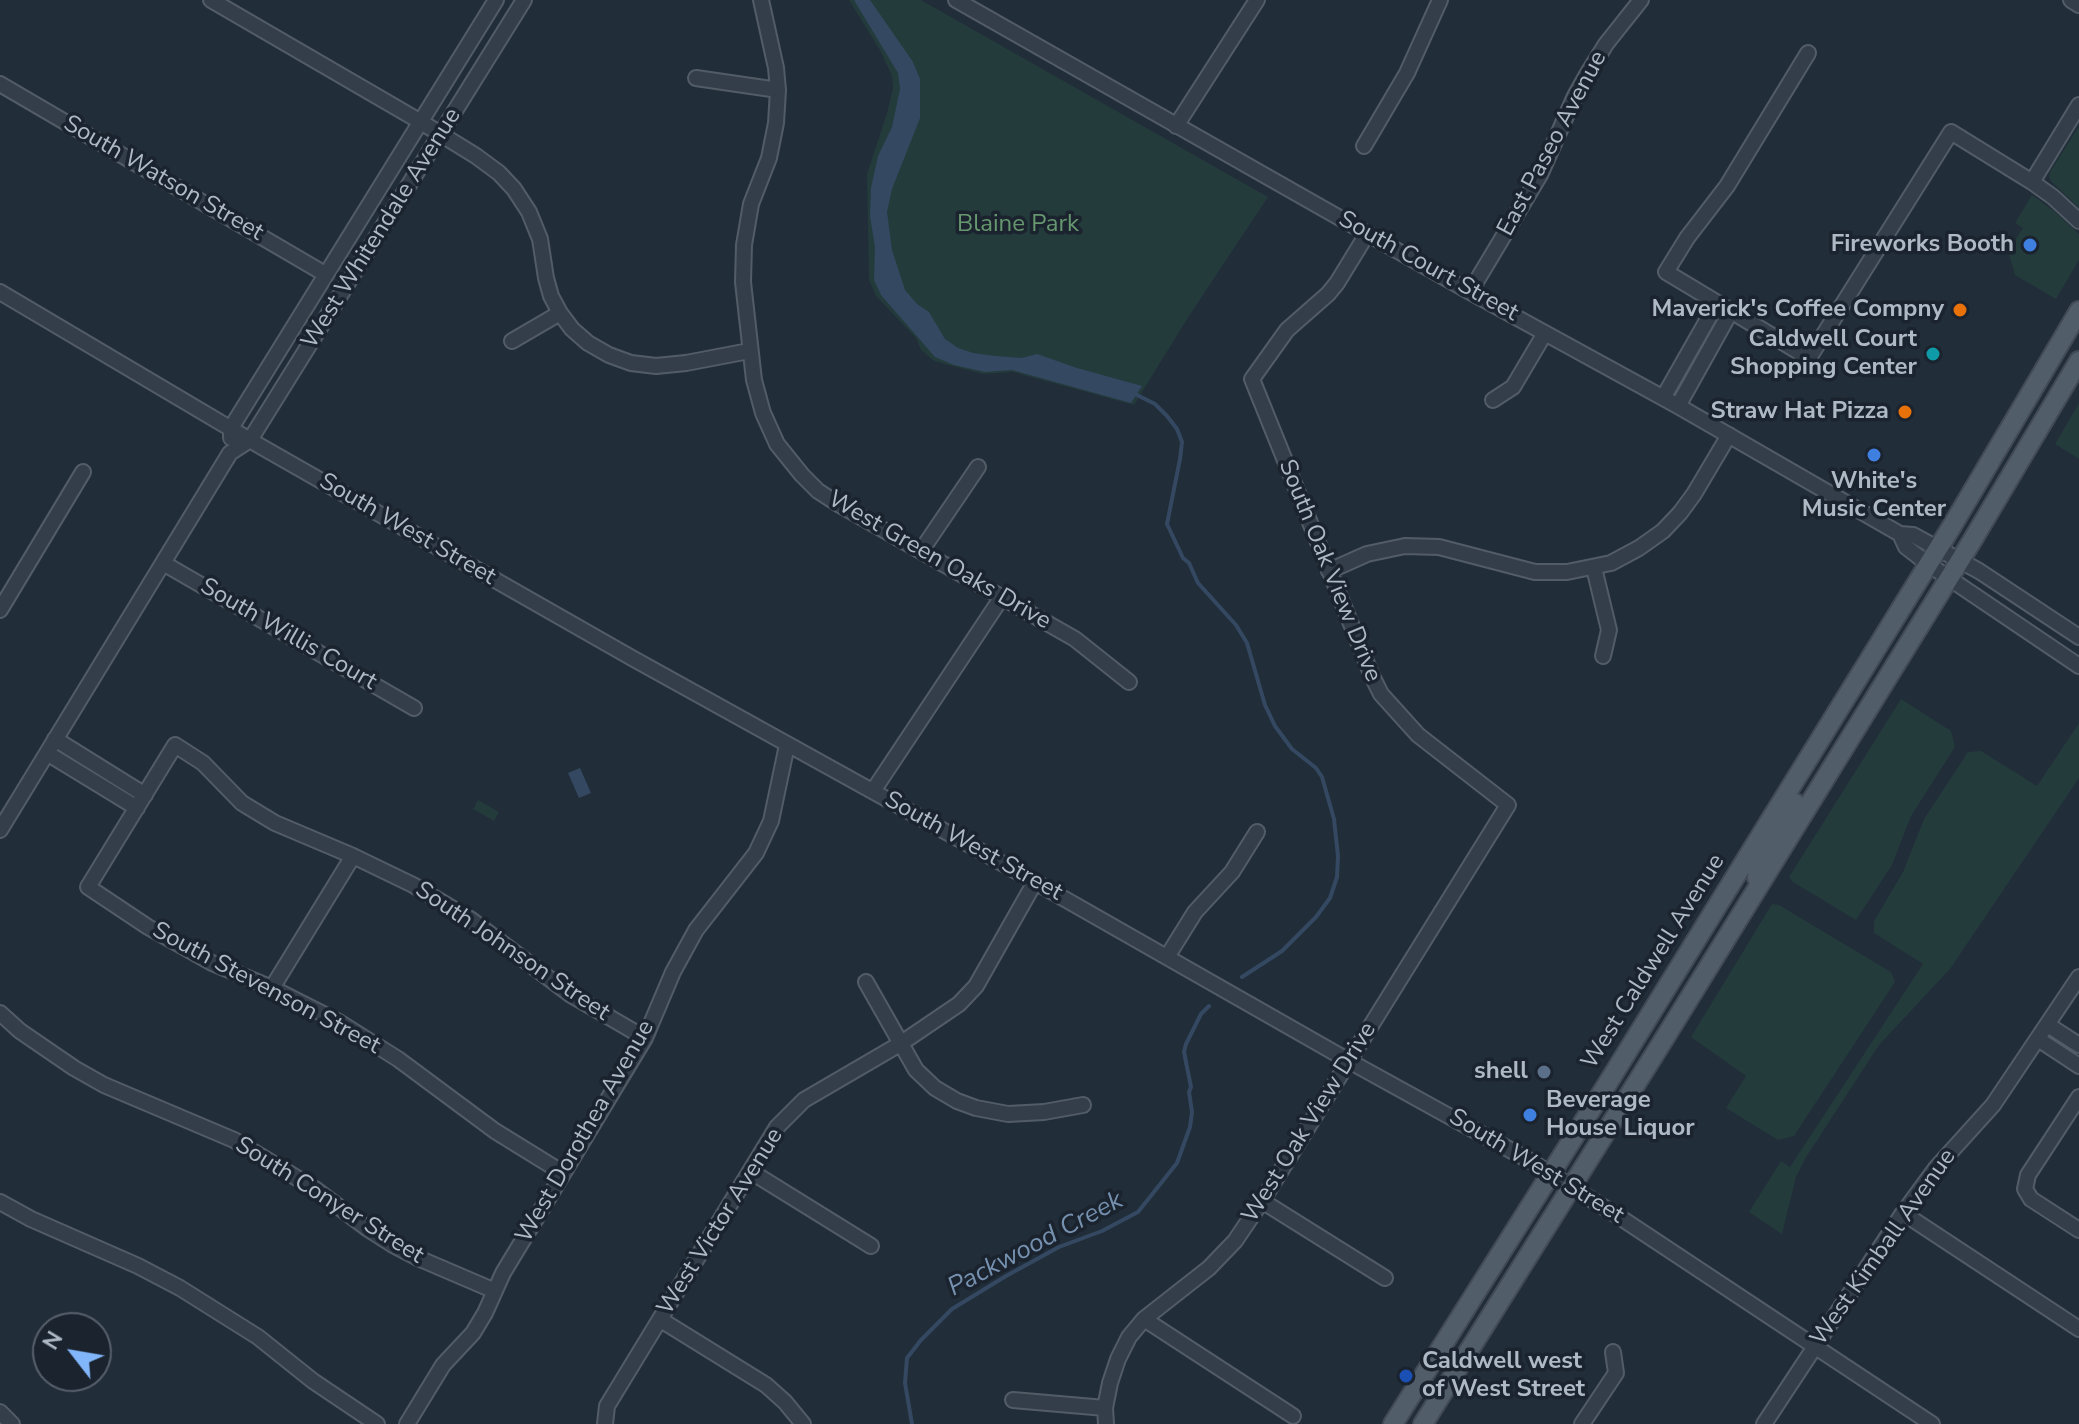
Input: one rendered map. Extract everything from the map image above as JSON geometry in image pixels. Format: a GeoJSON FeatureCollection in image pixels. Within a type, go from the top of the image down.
{"type":"FeatureCollection","features":[{"type":"Feature","properties":{"kind":"main road","name":"West Caldwell Avenue"},"geometry":{"type":"LineString","coordinates":[[1393,1424],[1813,751],[2079,311]]}},
{"type":"Feature","properties":{"kind":"main road","name":"West Caldwell Avenue"},"geometry":{"type":"LineString","coordinates":[[1423,1424],[1948,579],[2079,361]]}},
{"type":"Feature","properties":{"kind":"main road"},"geometry":{"type":"LineString","coordinates":[[1759,885],[1756,872],[1758,863],[1807,782],[1813,751]]}},
{"type":"Feature","properties":{"kind":"street"},"geometry":{"type":"LineString","coordinates":[[211,0],[421,122],[499,173],[529,212],[540,239],[551,296],[572,329],[588,343],[631,363],[656,366],[749,351]]}},
{"type":"Feature","properties":{"kind":"street","name":"West Whitendale Avenue"},"geometry":{"type":"LineString","coordinates":[[231,428],[496,0]]}},
{"type":"Feature","properties":{"kind":"street","name":"West Whitendale Avenue"},"geometry":{"type":"LineString","coordinates":[[2,821],[47,753],[232,450],[250,440],[524,0]]}},
{"type":"Feature","properties":{"kind":"street","name":"West Green Oaks Drive"},"geometry":{"type":"LineString","coordinates":[[761,0],[776,68],[776,123],[769,158],[751,204],[744,245],[743,282],[754,380],[763,413],[777,444],[818,491],[1075,639],[1129,682]]}},
{"type":"Feature","properties":{"kind":"street","name":"South Court Street"},"geometry":{"type":"LineString","coordinates":[[956,0],[1729,435],[1900,534],[1906,547],[1959,561],[1981,573],[2079,637]]}},
{"type":"Feature","properties":{"kind":"street"},"geometry":{"type":"LineString","coordinates":[[1176,126],[1257,0]]}},
{"type":"Feature","properties":{"kind":"street"},"geometry":{"type":"LineString","coordinates":[[1364,146],[1407,73],[1440,0]]}},
{"type":"Feature","properties":{"kind":"street","name":"East Paseo Avenue"},"geometry":{"type":"LineString","coordinates":[[1470,292],[1540,175],[1588,73],[1606,44],[1641,0]]}},
{"type":"Feature","properties":{"kind":"street"},"geometry":{"type":"LineString","coordinates":[[2071,0],[2079,5]]}},
{"type":"Feature","properties":{"kind":"street"},"geometry":{"type":"LineString","coordinates":[[1808,53],[1727,186],[1687,238],[1666,272],[1809,358],[1951,132],[2032,182],[2079,221]]}},
{"type":"Feature","properties":{"kind":"street"},"geometry":{"type":"LineString","coordinates":[[696,78],[778,90]]}},
{"type":"Feature","properties":{"kind":"street","name":"South Watson Street"},"geometry":{"type":"LineString","coordinates":[[0,84],[325,274]]}},
{"type":"Feature","properties":{"kind":"street"},"geometry":{"type":"LineString","coordinates":[[2032,182],[2079,105]]}},
{"type":"Feature","properties":{"kind":"street","name":"South Oak View Drive"},"geometry":{"type":"LineString","coordinates":[[1367,234],[1337,283],[1287,330],[1252,379],[1381,694],[1418,735],[1508,805]]}},
{"type":"Feature","properties":{"kind":"street","name":"South West Street"},"geometry":{"type":"LineString","coordinates":[[0,292],[250,440],[1551,1173],[1932,1424]]}},
{"type":"Feature","properties":{"kind":"street"},"geometry":{"type":"LineString","coordinates":[[1663,398],[1717,303]]}},
{"type":"Feature","properties":{"kind":"street"},"geometry":{"type":"LineString","coordinates":[[1678,406],[1731,311]]}},
{"type":"Feature","properties":{"kind":"street"},"geometry":{"type":"LineString","coordinates":[[512,341],[560,313]]}},
{"type":"Feature","properties":{"kind":"street"},"geometry":{"type":"LineString","coordinates":[[1493,400],[1513,387],[1545,333]]}},
{"type":"Feature","properties":{"kind":"street"},"geometry":{"type":"LineString","coordinates":[[231,428],[232,450]]}},
{"type":"Feature","properties":{"kind":"street"},"geometry":{"type":"LineString","coordinates":[[1329,571],[1367,554],[1405,546],[1439,547],[1535,572],[1567,572],[1611,563],[1663,531],[1680,513],[1729,435]]}},
{"type":"Feature","properties":{"kind":"street"},"geometry":{"type":"LineString","coordinates":[[921,551],[978,467]]}},
{"type":"Feature","properties":{"kind":"street"},"geometry":{"type":"LineString","coordinates":[[0,610],[83,472]]}},
{"type":"Feature","properties":{"kind":"street","name":"South Court Street"},"geometry":{"type":"LineString","coordinates":[[1933,556],[1948,579],[2079,666]]}},
{"type":"Feature","properties":{"kind":"street","name":"South Willis Court"},"geometry":{"type":"LineString","coordinates":[[163,563],[414,708]]}},
{"type":"Feature","properties":{"kind":"street"},"geometry":{"type":"LineString","coordinates":[[1594,568],[1609,630],[1603,656]]}},
{"type":"Feature","properties":{"kind":"street"},"geometry":{"type":"LineString","coordinates":[[873,791],[1002,597]]}},
{"type":"Feature","properties":{"kind":"street"},"geometry":{"type":"LineString","coordinates":[[55,739],[141,802]]}},
{"type":"Feature","properties":{"kind":"street","name":"South Johnson Street"},"geometry":{"type":"LineString","coordinates":[[141,802],[175,745],[203,763],[242,803],[275,823],[413,885],[470,919],[571,995],[645,1038]]}},
{"type":"Feature","properties":{"kind":"street","name":"West Dorothea Avenue"},"geometry":{"type":"LineString","coordinates":[[407,1424],[443,1365],[473,1333],[485,1313],[563,1173],[645,1038],[673,972],[696,930],[756,853],[771,821],[787,745]]}},
{"type":"Feature","properties":{"kind":"street"},"geometry":{"type":"LineString","coordinates":[[47,753],[141,802]]}},
{"type":"Feature","properties":{"kind":"street","name":"South Stevenson Street"},"geometry":{"type":"LineString","coordinates":[[141,802],[88,887],[148,927],[212,963],[272,988],[339,1022],[398,1059],[495,1131],[563,1173]]}},
{"type":"Feature","properties":{"kind":"street","name":"West Oak View Drive"},"geometry":{"type":"LineString","coordinates":[[1106,1424],[1105,1408],[1110,1383],[1129,1337],[1144,1319],[1209,1268],[1235,1241],[1508,805]]}},
{"type":"Feature","properties":{"kind":"street"},"geometry":{"type":"LineString","coordinates":[[1167,957],[1195,912],[1232,872],[1257,832]]}},
{"type":"Feature","properties":{"kind":"street"},"geometry":{"type":"LineString","coordinates":[[272,988],[353,856]]}},
{"type":"Feature","properties":{"kind":"street","name":"West Victor Avenue"},"geometry":{"type":"LineString","coordinates":[[605,1424],[607,1406],[777,1127],[804,1100],[900,1044],[959,1004],[976,986],[1035,882]]}},
{"type":"Feature","properties":{"kind":"street","name":"West Kimball Avenue"},"geometry":{"type":"LineString","coordinates":[[1764,1424],[1903,1213],[1936,1168],[1993,1105],[2079,977]]}},
{"type":"Feature","properties":{"kind":"street"},"geometry":{"type":"LineString","coordinates":[[866,982],[916,1070],[935,1088],[957,1101],[1008,1114],[1083,1105]]}},
{"type":"Feature","properties":{"kind":"street","name":"South Conyer Street"},"geometry":{"type":"LineString","coordinates":[[0,1013],[74,1068],[104,1085],[234,1140],[315,1189],[393,1245],[495,1291]]}},
{"type":"Feature","properties":{"kind":"street"},"geometry":{"type":"LineString","coordinates":[[2048,1025],[2079,1045]]}},
{"type":"Feature","properties":{"kind":"street"},"geometry":{"type":"LineString","coordinates":[[2038,1039],[2079,1066]]}},
{"type":"Feature","properties":{"kind":"street"},"geometry":{"type":"LineString","coordinates":[[2079,1097],[2028,1175],[2025,1189],[2031,1199],[2079,1230]]}},
{"type":"Feature","properties":{"kind":"street"},"geometry":{"type":"LineString","coordinates":[[750,1171],[871,1246]]}},
{"type":"Feature","properties":{"kind":"street"},"geometry":{"type":"LineString","coordinates":[[1262,1201],[1385,1278]]}},
{"type":"Feature","properties":{"kind":"street"},"geometry":{"type":"LineString","coordinates":[[0,1202],[180,1288],[258,1337],[313,1381],[377,1424]]}},
{"type":"Feature","properties":{"kind":"street"},"geometry":{"type":"LineString","coordinates":[[1903,1213],[2079,1329]]}},
{"type":"Feature","properties":{"kind":"street"},"geometry":{"type":"LineString","coordinates":[[1144,1319],[1293,1416]]}},
{"type":"Feature","properties":{"kind":"street"},"geometry":{"type":"LineString","coordinates":[[661,1320],[766,1385],[803,1424]]}},
{"type":"Feature","properties":{"kind":"street"},"geometry":{"type":"LineString","coordinates":[[1582,1424],[1616,1373],[1613,1352]]}},
{"type":"Feature","properties":{"kind":"street"},"geometry":{"type":"LineString","coordinates":[[1013,1400],[1105,1408]]}},
{"type":"Feature","properties":{"kind":"street"},"geometry":{"type":"LineString","coordinates":[[0,1412],[12,1424]]}},
{"type":"Feature","properties":{"kind":"green space","name":"Blaine Park"},"geometry":{"type":"Polygon","coordinates":[[[849,0],[921,0],[1268,197],[1134,405],[1013,372],[983,374],[934,361],[876,296],[869,280],[867,174],[887,113],[893,89],[892,76],[849,0]]]}},
{"type":"Feature","properties":{"kind":"green space"},"geometry":{"type":"Polygon","coordinates":[[[2079,126],[2079,208],[2049,177],[2079,126]]]}},
{"type":"Feature","properties":{"kind":"green space"},"geometry":{"type":"Polygon","coordinates":[[[2032,195],[2079,234],[2079,260],[2056,299],[2015,275],[2008,251],[2023,228],[2015,223],[2032,195]]]}},
{"type":"Feature","properties":{"kind":"green space"},"geometry":{"type":"Polygon","coordinates":[[[2079,403],[2079,459],[2055,444],[2079,403]]]}},
{"type":"Feature","properties":{"kind":"green space"},"geometry":{"type":"Polygon","coordinates":[[[1901,699],[1951,731],[1955,747],[1911,816],[1892,865],[1856,920],[1789,877],[1901,699]]]}},
{"type":"Feature","properties":{"kind":"green space"},"geometry":{"type":"Polygon","coordinates":[[[2079,723],[2079,778],[1950,969],[1879,1045],[1805,1159],[1796,1177],[1782,1234],[1749,1212],[1781,1161],[1790,1167],[1923,964],[1874,933],[1874,921],[1903,872],[1924,819],[1968,752],[1981,751],[2037,786],[2079,723]]]}},
{"type":"Feature","properties":{"kind":"green space"},"geometry":{"type":"Polygon","coordinates":[[[478,800],[499,812],[494,821],[473,809],[478,800]]]}},
{"type":"Feature","properties":{"kind":"green space"},"geometry":{"type":"Polygon","coordinates":[[[1772,904],[1779,905],[1891,972],[1895,982],[1794,1136],[1778,1140],[1726,1108],[1746,1076],[1691,1037],[1772,904]]]}},
{"type":"Feature","properties":{"kind":"water"},"geometry":{"type":"Polygon","coordinates":[[[854,0],[870,0],[913,62],[920,79],[920,118],[892,189],[887,212],[892,250],[905,290],[929,312],[945,339],[958,348],[995,356],[1022,358],[1037,354],[1142,386],[1131,403],[1012,370],[985,372],[935,357],[881,295],[874,280],[871,188],[878,156],[892,127],[900,89],[898,73],[854,0]]]}},
{"type":"Feature","properties":{"kind":"water"},"geometry":{"type":"Polygon","coordinates":[[[580,768],[591,793],[579,798],[568,773],[580,768]]]}},
{"type":"Feature","properties":{"kind":"waterway","name":"Packwood Creek"},"geometry":{"type":"LineString","coordinates":[[1135,394],[1155,404],[1167,416],[1182,442],[1167,524],[1198,583],[1236,625],[1247,643],[1265,705],[1275,726],[1292,749],[1316,768],[1322,777],[1334,819],[1337,877],[1330,898],[1282,951],[1242,977]]}},
{"type":"Feature","properties":{"kind":"waterway","name":"Packwood Creek"},"geometry":{"type":"LineString","coordinates":[[912,1424],[905,1383],[907,1358],[952,1309],[1059,1247],[1102,1231],[1138,1212],[1177,1163],[1192,1112],[1184,1052],[1201,1014],[1209,1006]]}},
{"type":"Feature","properties":{"kind":"place","name":"Fireworks Booth"},"geometry":{"type":"Point","coordinates":[2030,245]}},
{"type":"Feature","properties":{"kind":"place","name":"Maverick's Coffee Compny"},"geometry":{"type":"Point","coordinates":[1960,310]}},
{"type":"Feature","properties":{"kind":"place","name":"Caldwell Court Shopping Center"},"geometry":{"type":"Point","coordinates":[1933,354]}},
{"type":"Feature","properties":{"kind":"place","name":"Straw Hat Pizza"},"geometry":{"type":"Point","coordinates":[1905,412]}},
{"type":"Feature","properties":{"kind":"place","name":"White's Music Center"},"geometry":{"type":"Point","coordinates":[1874,455]}},
{"type":"Feature","properties":{"kind":"place","name":"shell"},"geometry":{"type":"Point","coordinates":[1544,1072]}},
{"type":"Feature","properties":{"kind":"place","name":"Beverage House Liquor"},"geometry":{"type":"Point","coordinates":[1530,1115]}},
{"type":"Feature","properties":{"kind":"place","name":"Caldwell west of West Street"},"geometry":{"type":"Point","coordinates":[1406,1376]}}]}
